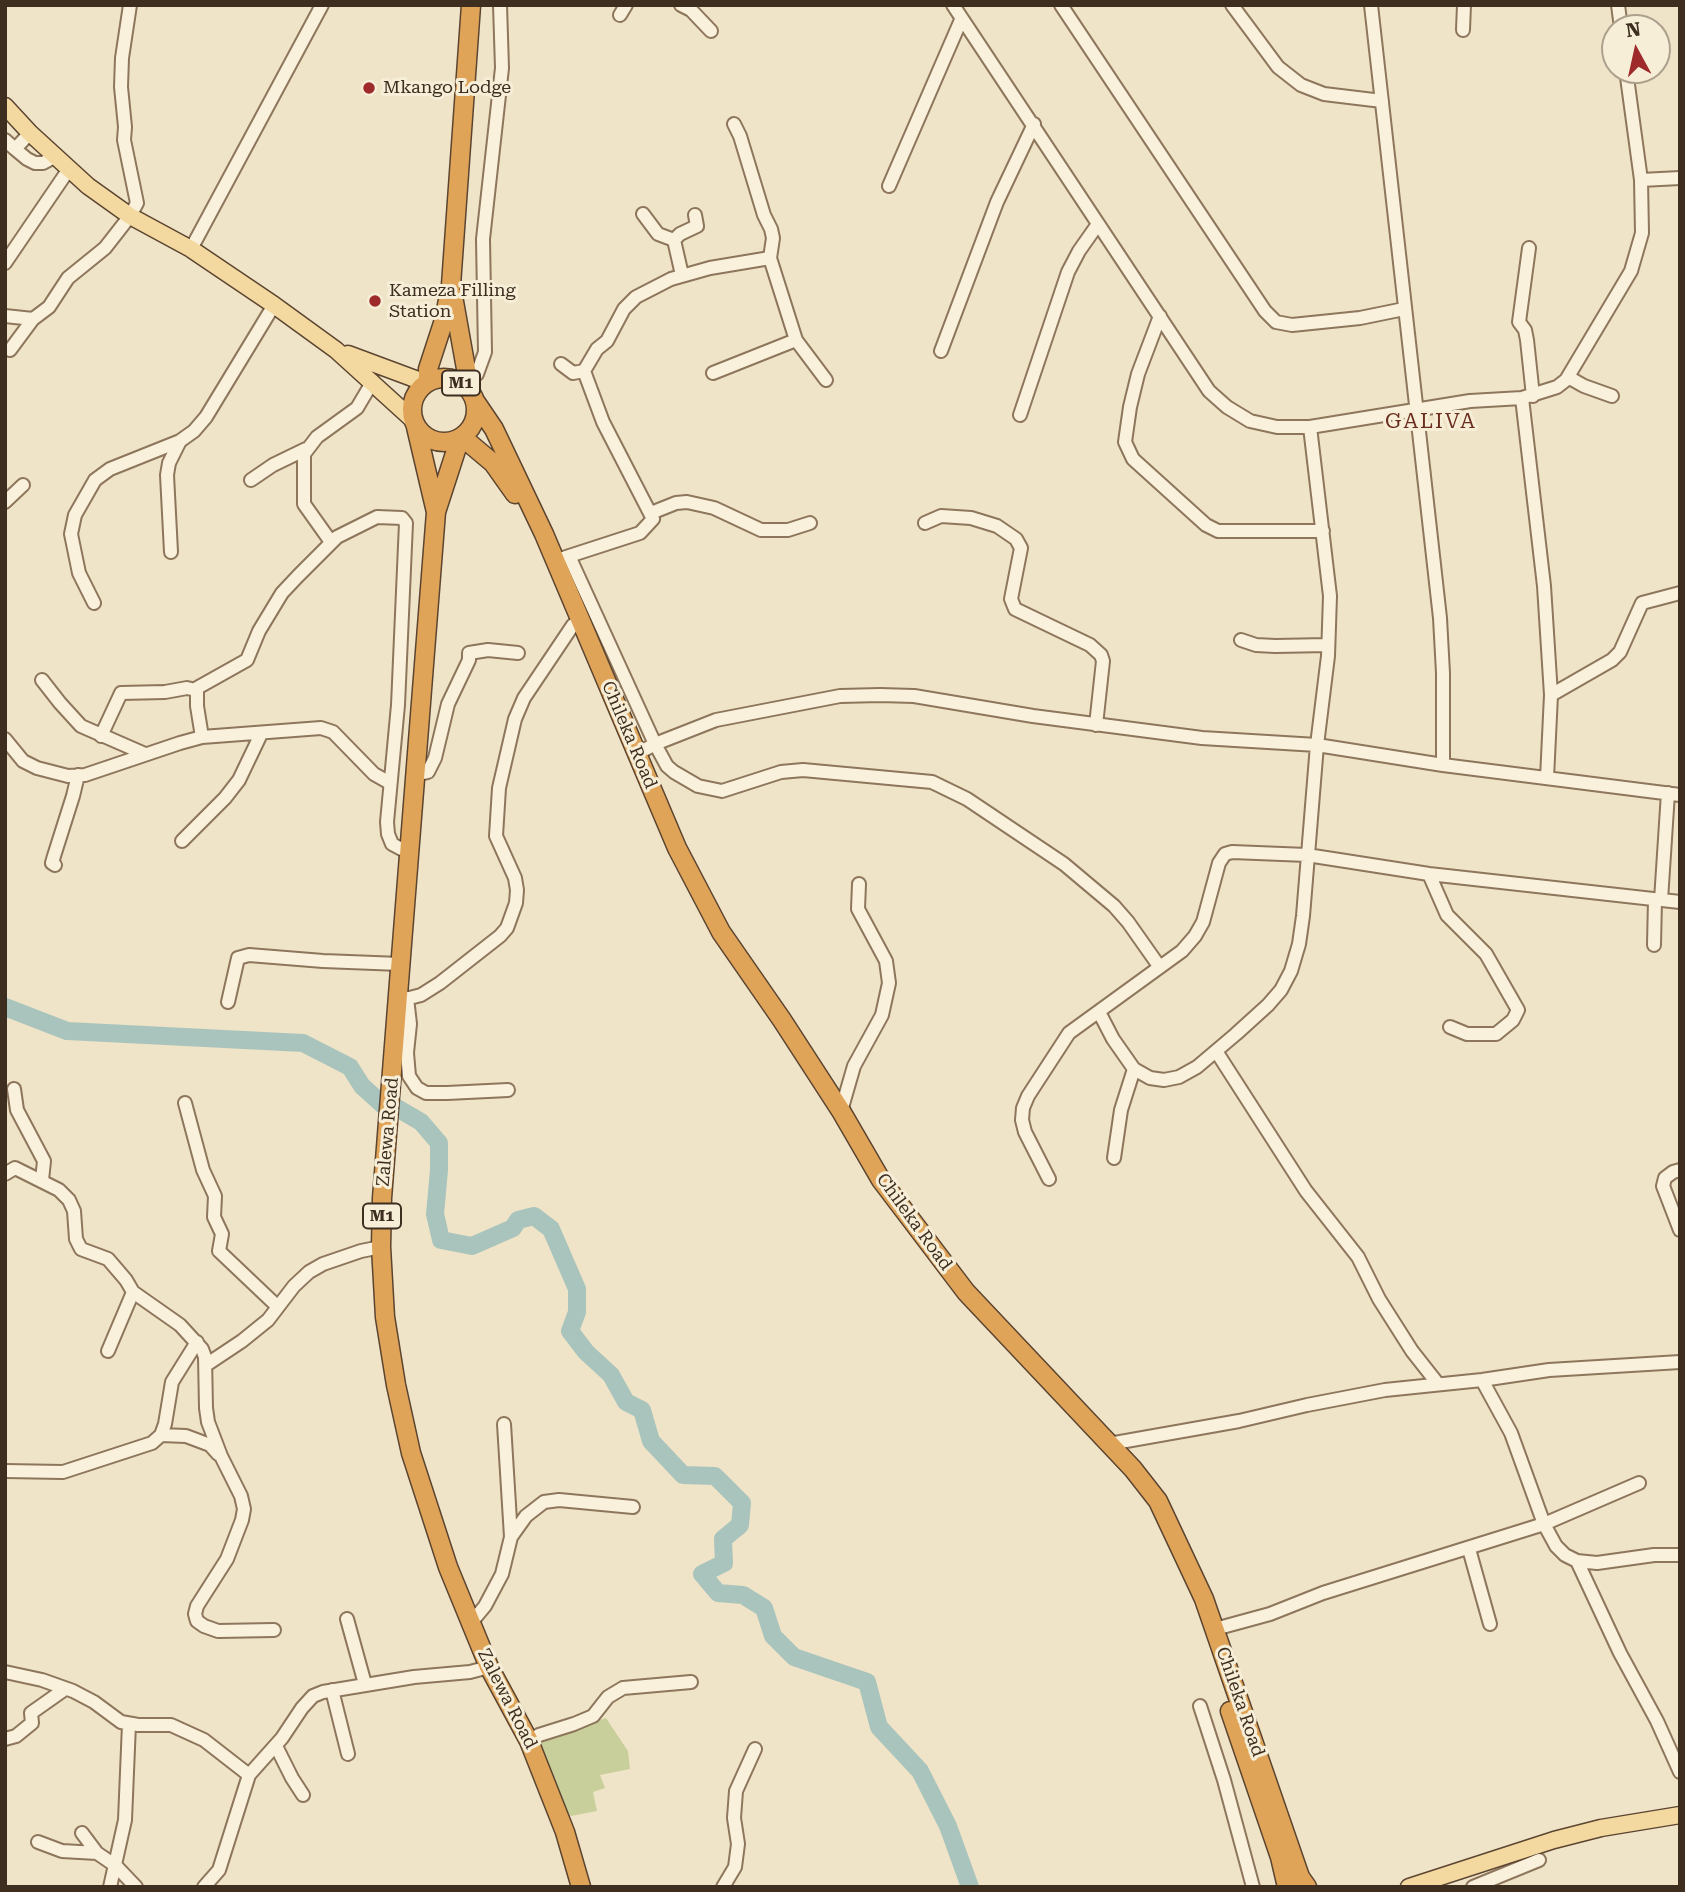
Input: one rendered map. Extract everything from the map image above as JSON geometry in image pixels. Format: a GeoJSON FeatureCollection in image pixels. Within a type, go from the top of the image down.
{"type":"FeatureCollection","features":[{"type":"Feature","properties":{"kind":"highway","name":"M1"},"geometry":{"type":"LineString","coordinates":[[414,423],[413,398],[427,382],[428,369],[444,320],[451,285],[471,5]]}},
{"type":"Feature","properties":{"kind":"highway","name":"M1"},"geometry":{"type":"LineString","coordinates":[[451,285],[475,417],[472,425],[461,437]]}},
{"type":"Feature","properties":{"kind":"highway","name":"M1"},"geometry":{"type":"LineString","coordinates":[[427,382],[449,378],[470,390]]}},
{"type":"Feature","properties":{"kind":"highway","name":"Chileka Road"},"geometry":{"type":"LineString","coordinates":[[470,390],[494,429],[544,534],[562,558],[568,596],[677,848],[701,897],[729,944],[841,1111],[881,1180],[966,1293],[1109,1444],[1158,1501],[1187,1559],[1287,1887]]}},
{"type":"Feature","properties":{"kind":"highway"},"geometry":{"type":"LineString","coordinates":[[414,423],[426,437],[440,442],[461,437],[493,463],[509,483],[543,551],[667,849],[716,938],[807,1073],[874,1183],[954,1290],[1125,1476],[1149,1506],[1209,1631]]}},
{"type":"Feature","properties":{"kind":"highway","name":"Zalewa Road"},"geometry":{"type":"LineString","coordinates":[[414,423],[436,512]]}},
{"type":"Feature","properties":{"kind":"highway","name":"Zalewa Road"},"geometry":{"type":"LineString","coordinates":[[461,437],[436,512],[400,964],[402,1000],[382,1198],[381,1247],[385,1317],[411,1453],[448,1567],[489,1667],[529,1741],[565,1832],[581,1887]]}},
{"type":"Feature","properties":{"kind":"highway","name":"Chileka Road"},"geometry":{"type":"LineString","coordinates":[[1209,1631],[1307,1887]]}},
{"type":"Feature","properties":{"kind":"main road"},"geometry":{"type":"LineString","coordinates":[[5,106],[88,186],[130,216],[191,250],[274,304],[336,349],[373,381],[414,423]]}},
{"type":"Feature","properties":{"kind":"main road"},"geometry":{"type":"LineString","coordinates":[[336,349],[387,370],[427,382]]}},
{"type":"Feature","properties":{"kind":"main road"},"geometry":{"type":"LineString","coordinates":[[1409,1887],[1554,1840],[1601,1828],[1680,1815]]}},
{"type":"Feature","properties":{"kind":"street"},"geometry":{"type":"LineString","coordinates":[[10,350],[33,319],[49,307],[68,278],[104,248],[137,203],[124,140],[121,87],[122,58],[130,5]]}},
{"type":"Feature","properties":{"kind":"street"},"geometry":{"type":"LineString","coordinates":[[191,250],[322,5]]}},
{"type":"Feature","properties":{"kind":"street"},"geometry":{"type":"LineString","coordinates":[[470,390],[485,352],[483,239],[502,68],[500,5]]}},
{"type":"Feature","properties":{"kind":"street"},"geometry":{"type":"LineString","coordinates":[[681,5],[691,10],[710,32]]}},
{"type":"Feature","properties":{"kind":"street"},"geometry":{"type":"LineString","coordinates":[[953,5],[1209,391],[1227,407],[1250,421],[1277,427],[1310,427],[1470,401],[1527,397],[1557,387],[1568,377],[1631,271],[1642,233],[1641,180],[1628,84]]}},
{"type":"Feature","properties":{"kind":"street"},"geometry":{"type":"LineString","coordinates":[[1061,5],[1265,311],[1276,322],[1292,326],[1360,318],[1404,309]]}},
{"type":"Feature","properties":{"kind":"street"},"geometry":{"type":"LineString","coordinates":[[1232,5],[1278,67],[1301,85],[1324,94],[1382,101]]}},
{"type":"Feature","properties":{"kind":"street"},"geometry":{"type":"LineString","coordinates":[[1371,5],[1440,618],[1443,765]]}},
{"type":"Feature","properties":{"kind":"street"},"geometry":{"type":"LineString","coordinates":[[1464,5],[1464,30]]}},
{"type":"Feature","properties":{"kind":"street"},"geometry":{"type":"LineString","coordinates":[[889,186],[961,20]]}},
{"type":"Feature","properties":{"kind":"street"},"geometry":{"type":"LineString","coordinates":[[734,124],[771,229],[773,238],[770,258],[796,340],[826,380]]}},
{"type":"Feature","properties":{"kind":"street"},"geometry":{"type":"LineString","coordinates":[[941,351],[998,202],[1034,124]]}},
{"type":"Feature","properties":{"kind":"street"},"geometry":{"type":"LineString","coordinates":[[30,133],[10,145],[35,163],[43,163],[56,156]]}},
{"type":"Feature","properties":{"kind":"street"},"geometry":{"type":"LineString","coordinates":[[5,262],[69,169]]}},
{"type":"Feature","properties":{"kind":"street"},"geometry":{"type":"LineString","coordinates":[[1641,180],[1680,178]]}},
{"type":"Feature","properties":{"kind":"street"},"geometry":{"type":"LineString","coordinates":[[643,214],[658,234],[674,240]]}},
{"type":"Feature","properties":{"kind":"street"},"geometry":{"type":"LineString","coordinates":[[674,240],[697,226],[695,215]]}},
{"type":"Feature","properties":{"kind":"street"},"geometry":{"type":"LineString","coordinates":[[1020,415],[1068,272],[1098,224]]}},
{"type":"Feature","properties":{"kind":"street"},"geometry":{"type":"LineString","coordinates":[[674,240],[682,275]]}},
{"type":"Feature","properties":{"kind":"street"},"geometry":{"type":"LineString","coordinates":[[1529,248],[1519,322],[1525,330],[1527,341],[1527,397],[1551,695],[1547,778]]}},
{"type":"Feature","properties":{"kind":"street"},"geometry":{"type":"LineString","coordinates":[[559,380],[581,372],[597,349],[607,341],[628,303],[651,288],[682,275],[770,258]]}},
{"type":"Feature","properties":{"kind":"street"},"geometry":{"type":"LineString","coordinates":[[94,603],[79,573],[71,534],[75,515],[95,480],[110,469],[180,441],[194,431],[206,417],[274,304]]}},
{"type":"Feature","properties":{"kind":"street"},"geometry":{"type":"LineString","coordinates":[[5,316],[33,319]]}},
{"type":"Feature","properties":{"kind":"street"},"geometry":{"type":"LineString","coordinates":[[1160,316],[1138,374],[1130,407],[1125,442],[1133,458],[1206,525],[1218,531],[1323,531]]}},
{"type":"Feature","properties":{"kind":"street"},"geometry":{"type":"LineString","coordinates":[[713,373],[796,340]]}},
{"type":"Feature","properties":{"kind":"street"},"geometry":{"type":"LineString","coordinates":[[561,364],[573,373],[581,372]]}},
{"type":"Feature","properties":{"kind":"street"},"geometry":{"type":"LineString","coordinates":[[581,372],[603,422],[653,519],[640,533],[562,558],[667,766],[698,786],[722,791],[781,772],[803,770],[932,782],[967,799],[1064,864],[1128,922],[1159,966]]}},
{"type":"Feature","properties":{"kind":"street"},"geometry":{"type":"LineString","coordinates":[[1568,377],[1612,396]]}},
{"type":"Feature","properties":{"kind":"street"},"geometry":{"type":"LineString","coordinates":[[251,480],[273,465],[306,449],[317,437],[357,408],[373,381]]}},
{"type":"Feature","properties":{"kind":"street"},"geometry":{"type":"LineString","coordinates":[[1099,1012],[1113,1039],[1134,1069],[1150,1078],[1164,1080],[1179,1077],[1197,1067],[1268,1005],[1281,990],[1291,971],[1303,916],[1328,645],[1330,596],[1310,427]]}},
{"type":"Feature","properties":{"kind":"street"},"geometry":{"type":"LineString","coordinates":[[171,552],[167,475],[169,463],[180,441]]}},
{"type":"Feature","properties":{"kind":"street"},"geometry":{"type":"LineString","coordinates":[[306,449],[303,458],[304,503],[331,542]]}},
{"type":"Feature","properties":{"kind":"street"},"geometry":{"type":"LineString","coordinates":[[5,502],[23,485]]}},
{"type":"Feature","properties":{"kind":"street"},"geometry":{"type":"LineString","coordinates":[[651,513],[687,502],[714,508],[761,530],[788,530],[810,523]]}},
{"type":"Feature","properties":{"kind":"street"},"geometry":{"type":"LineString","coordinates":[[925,523],[941,516],[971,518],[997,526],[1016,539],[1021,548],[1011,598],[1015,610],[1090,645],[1101,655],[1103,661],[1096,724]]}},
{"type":"Feature","properties":{"kind":"street"},"geometry":{"type":"LineString","coordinates":[[202,737],[196,690],[200,685],[247,660],[254,639],[282,593],[331,542],[377,517],[404,519],[406,523],[398,705],[387,822],[392,844],[409,853]]}},
{"type":"Feature","properties":{"kind":"street"},"geometry":{"type":"LineString","coordinates":[[1551,695],[1612,660],[1620,652],[1642,603],[1680,593]]}},
{"type":"Feature","properties":{"kind":"street"},"geometry":{"type":"LineString","coordinates":[[509,1090],[426,1093],[417,1088],[409,1076],[407,1053],[410,1024],[402,1000],[421,995],[440,983],[500,936],[512,916],[516,903],[515,878],[496,836],[499,788],[515,719],[524,698],[573,625]]}},
{"type":"Feature","properties":{"kind":"street"},"geometry":{"type":"LineString","coordinates":[[1241,640],[1256,645],[1328,645]]}},
{"type":"Feature","properties":{"kind":"street"},"geometry":{"type":"LineString","coordinates":[[415,775],[428,772],[435,758],[448,704],[469,660],[468,653],[488,650],[518,653]]}},
{"type":"Feature","properties":{"kind":"street"},"geometry":{"type":"LineString","coordinates":[[42,680],[81,726],[145,754]]}},
{"type":"Feature","properties":{"kind":"street"},"geometry":{"type":"LineString","coordinates":[[101,736],[121,692],[165,692],[187,688],[196,690]]}},
{"type":"Feature","properties":{"kind":"street"},"geometry":{"type":"LineString","coordinates":[[637,754],[716,720],[853,696],[915,696],[984,709],[1202,738],[1317,745],[1443,765],[1674,794],[1654,945]]}},
{"type":"Feature","properties":{"kind":"street"},"geometry":{"type":"LineString","coordinates":[[5,739],[23,761],[53,772],[78,775],[99,772],[145,754],[202,737],[321,728],[333,732],[374,774],[390,783]]}},
{"type":"Feature","properties":{"kind":"street"},"geometry":{"type":"LineString","coordinates":[[182,841],[239,780],[261,734]]}},
{"type":"Feature","properties":{"kind":"street"},"geometry":{"type":"LineString","coordinates":[[55,865],[52,863],[74,796],[78,775]]}},
{"type":"Feature","properties":{"kind":"street"},"geometry":{"type":"LineString","coordinates":[[1049,1179],[1025,1132],[1023,1108],[1028,1096],[1069,1033],[1182,951],[1195,936],[1203,922],[1219,863],[1225,854],[1307,855],[1429,874],[1680,902]]}},
{"type":"Feature","properties":{"kind":"street"},"geometry":{"type":"LineString","coordinates":[[1429,874],[1447,915],[1486,954],[1518,1010],[1513,1020],[1496,1034],[1467,1034],[1450,1027]]}},
{"type":"Feature","properties":{"kind":"street"},"geometry":{"type":"LineString","coordinates":[[841,1111],[853,1066],[885,1007],[889,982],[886,961],[858,909],[859,884]]}},
{"type":"Feature","properties":{"kind":"street"},"geometry":{"type":"LineString","coordinates":[[228,1002],[239,958],[249,955],[400,964]]}},
{"type":"Feature","properties":{"kind":"street"},"geometry":{"type":"LineString","coordinates":[[1216,1051],[1306,1191],[1358,1257],[1379,1299],[1412,1351],[1438,1384]]}},
{"type":"Feature","properties":{"kind":"street"},"geometry":{"type":"LineString","coordinates":[[1114,1158],[1121,1110],[1134,1069]]}},
{"type":"Feature","properties":{"kind":"street"},"geometry":{"type":"LineString","coordinates":[[14,1089],[17,1110],[44,1161],[42,1180]]}},
{"type":"Feature","properties":{"kind":"street"},"geometry":{"type":"LineString","coordinates":[[186,1103],[203,1170],[215,1196],[214,1217],[222,1234],[219,1251],[278,1307]]}},
{"type":"Feature","properties":{"kind":"street"},"geometry":{"type":"LineString","coordinates":[[5,1174],[15,1168],[59,1190],[74,1210],[76,1239],[81,1249],[108,1259],[133,1292],[180,1325],[197,1342],[206,1365],[205,1408],[221,1456],[241,1496],[244,1508],[227,1559],[197,1606],[195,1614],[197,1621],[218,1631],[274,1630]]}},
{"type":"Feature","properties":{"kind":"street"},"geometry":{"type":"LineString","coordinates":[[1680,1170],[1665,1178],[1663,1186],[1680,1230]]}},
{"type":"Feature","properties":{"kind":"street"},"geometry":{"type":"LineString","coordinates":[[206,1365],[243,1341],[268,1320],[309,1272],[336,1260],[381,1247]]}},
{"type":"Feature","properties":{"kind":"street"},"geometry":{"type":"LineString","coordinates":[[108,1351],[133,1292]]}},
{"type":"Feature","properties":{"kind":"street"},"geometry":{"type":"LineString","coordinates":[[5,1471],[63,1472],[152,1443],[165,1424],[169,1390],[197,1342]]}},
{"type":"Feature","properties":{"kind":"street"},"geometry":{"type":"LineString","coordinates":[[1109,1444],[1239,1421],[1344,1397],[1590,1366],[1680,1362]]}},
{"type":"Feature","properties":{"kind":"street"},"geometry":{"type":"LineString","coordinates":[[1482,1380],[1511,1433],[1544,1524],[1556,1546],[1565,1555],[1577,1561],[1597,1563],[1654,1555],[1680,1555]]}},
{"type":"Feature","properties":{"kind":"street"},"geometry":{"type":"LineString","coordinates":[[470,1624],[485,1606],[502,1574],[511,1538],[504,1424]]}},
{"type":"Feature","properties":{"kind":"street"},"geometry":{"type":"LineString","coordinates":[[160,1435],[186,1436],[199,1440],[221,1456]]}},
{"type":"Feature","properties":{"kind":"street"},"geometry":{"type":"LineString","coordinates":[[1209,1631],[1270,1614],[1323,1593],[1544,1524],[1639,1483]]}},
{"type":"Feature","properties":{"kind":"street"},"geometry":{"type":"LineString","coordinates":[[511,1538],[526,1516],[544,1502],[559,1500],[633,1507]]}},
{"type":"Feature","properties":{"kind":"street"},"geometry":{"type":"LineString","coordinates":[[1469,1549],[1490,1625]]}},
{"type":"Feature","properties":{"kind":"street"},"geometry":{"type":"LineString","coordinates":[[1577,1561],[1680,1772]]}},
{"type":"Feature","properties":{"kind":"street"},"geometry":{"type":"LineString","coordinates":[[347,1619],[365,1684]]}},
{"type":"Feature","properties":{"kind":"street"},"geometry":{"type":"LineString","coordinates":[[204,1887],[219,1870],[249,1775],[276,1746],[313,1696],[365,1684],[463,1673],[489,1667]]}},
{"type":"Feature","properties":{"kind":"street"},"geometry":{"type":"LineString","coordinates":[[5,1672],[42,1680],[65,1689],[94,1702],[121,1722],[158,1723],[180,1729],[204,1740],[249,1775]]}},
{"type":"Feature","properties":{"kind":"street"},"geometry":{"type":"LineString","coordinates":[[529,1741],[539,1734],[593,1716],[608,1697],[623,1688],[691,1682]]}},
{"type":"Feature","properties":{"kind":"street"},"geometry":{"type":"LineString","coordinates":[[5,1739],[16,1736],[32,1723],[31,1713],[65,1689]]}},
{"type":"Feature","properties":{"kind":"street"},"geometry":{"type":"LineString","coordinates":[[332,1690],[348,1754]]}},
{"type":"Feature","properties":{"kind":"street"},"geometry":{"type":"LineString","coordinates":[[1200,1706],[1254,1887]]}},
{"type":"Feature","properties":{"kind":"street"},"geometry":{"type":"LineString","coordinates":[[110,1887],[125,1820],[129,1724]]}},
{"type":"Feature","properties":{"kind":"street"},"geometry":{"type":"LineString","coordinates":[[276,1746],[303,1795]]}},
{"type":"Feature","properties":{"kind":"street"},"geometry":{"type":"LineString","coordinates":[[723,1887],[735,1867],[738,1844],[734,1818],[736,1791],[755,1749]]}},
{"type":"Feature","properties":{"kind":"street"},"geometry":{"type":"LineString","coordinates":[[82,1833],[97,1853],[116,1866],[136,1887]]}},
{"type":"Feature","properties":{"kind":"street"},"geometry":{"type":"LineString","coordinates":[[38,1842],[62,1851],[97,1853]]}},
{"type":"Feature","properties":{"kind":"street"},"geometry":{"type":"LineString","coordinates":[[1473,1887],[1539,1860]]}},
{"type":"Feature","properties":{"kind":"green space"},"geometry":{"type":"Polygon","coordinates":[[[606,1718],[628,1751],[630,1769],[600,1775],[605,1788],[593,1792],[597,1811],[571,1816],[563,1810],[540,1746],[542,1738],[606,1718]]]}},
{"type":"Feature","properties":{"kind":"waterway"},"geometry":{"type":"LineString","coordinates":[[5,1007],[67,1031],[303,1043],[350,1067],[362,1086],[383,1105]]}},
{"type":"Feature","properties":{"kind":"waterway"},"geometry":{"type":"LineString","coordinates":[[397,1108],[421,1122],[439,1143],[435,1214],[441,1240],[472,1246],[513,1228],[518,1220],[534,1216],[551,1229],[577,1289],[577,1312],[570,1331],[586,1352],[611,1375],[626,1402],[642,1410],[651,1441],[683,1475],[715,1476],[742,1503],[740,1525],[723,1539],[724,1563],[702,1574],[718,1593],[743,1595],[764,1608],[773,1636],[794,1657],[867,1682],[879,1727],[920,1771],[948,1826],[970,1887]]}},
{"type":"Feature","properties":{"kind":"place","name":"Mkango Lodge"},"geometry":{"type":"Point","coordinates":[369,88]}},
{"type":"Feature","properties":{"kind":"place","name":"Kameza Filling Station"},"geometry":{"type":"Point","coordinates":[375,301]}},
{"type":"Feature","properties":{"kind":"district","name":"GALIVA"},"geometry":{"type":"Point","coordinates":[1431,422]}}]}
